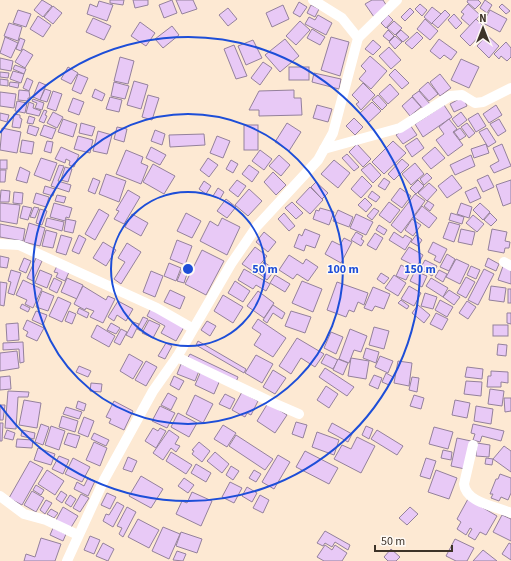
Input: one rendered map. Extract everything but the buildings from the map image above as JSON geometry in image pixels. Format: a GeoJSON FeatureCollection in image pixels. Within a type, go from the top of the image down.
{"type":"FeatureCollection","features":[{"type":"Feature","properties":{"kind":"street"},"geometry":{"type":"LineString","coordinates":[[313,0],[342,18],[358,38]]}},
{"type":"Feature","properties":{"kind":"street"},"geometry":{"type":"LineString","coordinates":[[67,561],[104,480],[154,392],[231,264],[257,226],[318,160],[333,132],[358,38],[397,0]]}},
{"type":"Feature","properties":{"kind":"street"},"geometry":{"type":"LineString","coordinates":[[324,149],[400,128],[450,96],[462,95],[475,103],[484,102],[511,88]]}},
{"type":"Feature","properties":{"kind":"street"},"geometry":{"type":"LineString","coordinates":[[0,244],[19,245],[157,308],[192,328]]}},
{"type":"Feature","properties":{"kind":"street"},"geometry":{"type":"LineString","coordinates":[[177,356],[299,414]]}},
{"type":"Feature","properties":{"kind":"street"},"geometry":{"type":"LineString","coordinates":[[473,445],[464,484],[465,490],[470,496],[511,513]]}},
{"type":"Feature","properties":{"kind":"street"},"geometry":{"type":"LineString","coordinates":[[0,496],[24,514],[46,520],[78,536]]}}]}
